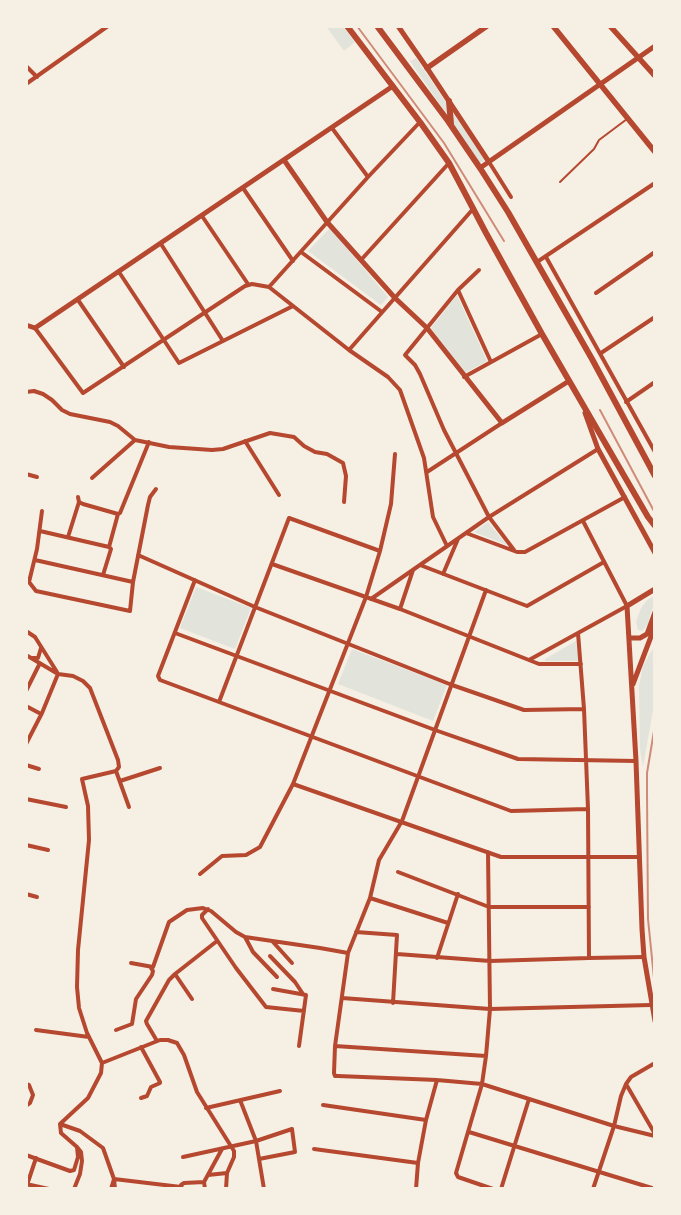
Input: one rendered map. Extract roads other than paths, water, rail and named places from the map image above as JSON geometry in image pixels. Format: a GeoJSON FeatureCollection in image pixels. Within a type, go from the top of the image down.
{"type":"FeatureCollection","features":[{"type":"Feature","properties":{"kind":"main road"},"geometry":{"type":"LineString","coordinates":[[347,26],[449,163],[542,334],[655,526]]}},
{"type":"Feature","properties":{"kind":"main road"},"geometry":{"type":"LineString","coordinates":[[377,26],[451,125],[480,168],[537,262],[655,476]]}},
{"type":"Feature","properties":{"kind":"main road"},"geometry":{"type":"LineString","coordinates":[[428,68],[487,26]]}},
{"type":"Feature","properties":{"kind":"main road"},"geometry":{"type":"LineString","coordinates":[[553,26],[655,152]]}},
{"type":"Feature","properties":{"kind":"main road"},"geometry":{"type":"LineString","coordinates":[[610,26],[655,76]]}},
{"type":"Feature","properties":{"kind":"main road"},"geometry":{"type":"LineString","coordinates":[[449,100],[451,125]]}},
{"type":"Feature","properties":{"kind":"street"},"geometry":{"type":"LineString","coordinates":[[26,84],[108,26]]}},
{"type":"Feature","properties":{"kind":"street"},"geometry":{"type":"LineString","coordinates":[[398,26],[428,68],[511,197]]}},
{"type":"Feature","properties":{"kind":"street"},"geometry":{"type":"LineString","coordinates":[[480,168],[655,46]]}},
{"type":"Feature","properties":{"kind":"street"},"geometry":{"type":"LineString","coordinates":[[26,66],[37,77]]}},
{"type":"Feature","properties":{"kind":"street"},"geometry":{"type":"LineString","coordinates":[[36,328],[393,86]]}},
{"type":"Feature","properties":{"kind":"street"},"geometry":{"type":"LineString","coordinates":[[269,287],[420,122]]}},
{"type":"Feature","properties":{"kind":"street"},"geometry":{"type":"LineString","coordinates":[[332,128],[368,177]]}},
{"type":"Feature","properties":{"kind":"street"},"geometry":{"type":"LineString","coordinates":[[284,160],[327,222],[394,298],[427,328],[502,423]]}},
{"type":"Feature","properties":{"kind":"street"},"geometry":{"type":"LineString","coordinates":[[361,260],[449,163]]}},
{"type":"Feature","properties":{"kind":"street"},"geometry":{"type":"LineString","coordinates":[[537,262],[655,183]]}},
{"type":"Feature","properties":{"kind":"street"},"geometry":{"type":"LineString","coordinates":[[243,188],[293,261]]}},
{"type":"Feature","properties":{"kind":"street"},"geometry":{"type":"LineString","coordinates":[[349,350],[474,208]]}},
{"type":"Feature","properties":{"kind":"street"},"geometry":{"type":"LineString","coordinates":[[202,216],[248,284]]}},
{"type":"Feature","properties":{"kind":"street"},"geometry":{"type":"LineString","coordinates":[[161,244],[222,341]]}},
{"type":"Feature","properties":{"kind":"street"},"geometry":{"type":"LineString","coordinates":[[301,252],[382,312]]}},
{"type":"Feature","properties":{"kind":"street"},"geometry":{"type":"LineString","coordinates":[[596,293],[655,252]]}},
{"type":"Feature","properties":{"kind":"street"},"geometry":{"type":"LineString","coordinates":[[546,257],[655,452],[644,459]]}},
{"type":"Feature","properties":{"kind":"street"},"geometry":{"type":"LineString","coordinates":[[479,270],[458,290],[405,355],[415,365],[420,374],[438,418],[489,517],[514,550]]}},
{"type":"Feature","properties":{"kind":"street"},"geometry":{"type":"LineString","coordinates":[[119,272],[179,363],[292,306]]}},
{"type":"Feature","properties":{"kind":"street"},"geometry":{"type":"LineString","coordinates":[[26,326],[36,328],[83,393],[248,284],[269,287],[349,350],[388,377],[400,390],[416,432],[427,472],[433,517],[447,546]]}},
{"type":"Feature","properties":{"kind":"street"},"geometry":{"type":"LineString","coordinates":[[458,290],[491,362]]}},
{"type":"Feature","properties":{"kind":"street"},"geometry":{"type":"LineString","coordinates":[[78,300],[124,367]]}},
{"type":"Feature","properties":{"kind":"street"},"geometry":{"type":"LineString","coordinates":[[601,353],[655,317]]}},
{"type":"Feature","properties":{"kind":"street"},"geometry":{"type":"LineString","coordinates":[[464,376],[542,334]]}},
{"type":"Feature","properties":{"kind":"street"},"geometry":{"type":"LineString","coordinates":[[427,472],[569,381]]}},
{"type":"Feature","properties":{"kind":"street"},"geometry":{"type":"LineString","coordinates":[[626,402],[655,382]]}},
{"type":"Feature","properties":{"kind":"street"},"geometry":{"type":"LineString","coordinates":[[26,392],[43,394],[62,410],[70,414],[110,422],[135,440],[169,447],[212,450],[223,449],[270,433],[294,437],[304,446],[316,452],[327,454],[342,463],[345,467],[344,502]]}},
{"type":"Feature","properties":{"kind":"street"},"geometry":{"type":"LineString","coordinates":[[582,403],[598,449],[655,553]]}},
{"type":"Feature","properties":{"kind":"street"},"geometry":{"type":"LineString","coordinates":[[92,478],[135,440]]}},
{"type":"Feature","properties":{"kind":"street"},"geometry":{"type":"LineString","coordinates":[[245,441],[279,495]]}},
{"type":"Feature","properties":{"kind":"street"},"geometry":{"type":"LineString","coordinates":[[103,575],[111,549],[118,514],[149,442]]}},
{"type":"Feature","properties":{"kind":"street"},"geometry":{"type":"LineString","coordinates":[[371,599],[489,517],[598,449]]}},
{"type":"Feature","properties":{"kind":"street"},"geometry":{"type":"LineString","coordinates":[[200,874],[222,856],[246,855],[260,847],[294,784],[366,597],[380,551],[391,504],[395,454]]}},
{"type":"Feature","properties":{"kind":"street"},"geometry":{"type":"LineString","coordinates":[[26,474],[38,477]]}},
{"type":"Feature","properties":{"kind":"street"},"geometry":{"type":"LineString","coordinates":[[42,511],[35,560],[27,582],[36,591],[130,611],[133,582],[150,497],[156,489]]}},
{"type":"Feature","properties":{"kind":"street"},"geometry":{"type":"LineString","coordinates":[[466,533],[525,552],[625,497]]}},
{"type":"Feature","properties":{"kind":"street"},"geometry":{"type":"LineString","coordinates":[[68,537],[79,499],[84,504],[118,514]]}},
{"type":"Feature","properties":{"kind":"street"},"geometry":{"type":"LineString","coordinates":[[219,702],[289,518],[380,551]]}},
{"type":"Feature","properties":{"kind":"street"},"geometry":{"type":"LineString","coordinates":[[583,521],[627,606],[644,957],[655,1021]]}},
{"type":"Feature","properties":{"kind":"street"},"geometry":{"type":"LineString","coordinates":[[40,531],[110,547]]}},
{"type":"Feature","properties":{"kind":"street"},"geometry":{"type":"LineString","coordinates":[[443,574],[459,538]]}},
{"type":"Feature","properties":{"kind":"street"},"geometry":{"type":"LineString","coordinates":[[138,555],[256,607],[347,644],[452,685],[524,710],[584,709]]}},
{"type":"Feature","properties":{"kind":"street"},"geometry":{"type":"LineString","coordinates":[[35,560],[133,582]]}},
{"type":"Feature","properties":{"kind":"street"},"geometry":{"type":"LineString","coordinates":[[420,565],[527,606],[604,562]]}},
{"type":"Feature","properties":{"kind":"street"},"geometry":{"type":"LineString","coordinates":[[272,564],[400,609],[539,664],[581,664]]}},
{"type":"Feature","properties":{"kind":"street"},"geometry":{"type":"LineString","coordinates":[[400,609],[413,570]]}},
{"type":"Feature","properties":{"kind":"street"},"geometry":{"type":"LineString","coordinates":[[195,580],[158,676],[160,680],[511,811],[588,809]]}},
{"type":"Feature","properties":{"kind":"street"},"geometry":{"type":"LineString","coordinates":[[529,660],[655,589]]}},
{"type":"Feature","properties":{"kind":"street"},"geometry":{"type":"LineString","coordinates":[[486,590],[402,821],[379,860],[370,898],[348,953],[335,1046],[334,1073],[335,1076],[482,1084],[614,1126],[655,1135]]}},
{"type":"Feature","properties":{"kind":"street"},"geometry":{"type":"LineString","coordinates":[[629,638],[640,638],[647,634],[655,612]]}},
{"type":"Feature","properties":{"kind":"street"},"geometry":{"type":"LineString","coordinates":[[632,689],[640,662],[655,626]]}},
{"type":"Feature","properties":{"kind":"street"},"geometry":{"type":"LineString","coordinates":[[26,631],[35,637],[58,674]]}},
{"type":"Feature","properties":{"kind":"street"},"geometry":{"type":"LineString","coordinates":[[175,633],[518,759],[636,761]]}},
{"type":"Feature","properties":{"kind":"street"},"geometry":{"type":"LineString","coordinates":[[578,633],[584,709],[588,809],[589,958]]}},
{"type":"Feature","properties":{"kind":"street"},"geometry":{"type":"LineString","coordinates":[[32,658],[40,656],[41,648]]}},
{"type":"Feature","properties":{"kind":"street"},"geometry":{"type":"LineString","coordinates":[[26,655],[58,674],[73,676],[83,681],[90,688],[118,760],[116,770],[129,807]]}},
{"type":"Feature","properties":{"kind":"street"},"geometry":{"type":"LineString","coordinates":[[631,662],[636,664],[640,662]]}},
{"type":"Feature","properties":{"kind":"street"},"geometry":{"type":"LineString","coordinates":[[26,691],[40,663]]}},
{"type":"Feature","properties":{"kind":"street"},"geometry":{"type":"LineString","coordinates":[[26,744],[58,674]]}},
{"type":"Feature","properties":{"kind":"street"},"geometry":{"type":"LineString","coordinates":[[26,706],[41,714]]}},
{"type":"Feature","properties":{"kind":"street"},"geometry":{"type":"LineString","coordinates":[[26,765],[39,769]]}},
{"type":"Feature","properties":{"kind":"street"},"geometry":{"type":"LineString","coordinates":[[120,780],[160,768]]}},
{"type":"Feature","properties":{"kind":"street"},"geometry":{"type":"LineString","coordinates":[[60,1124],[88,1098],[101,1073],[102,1063],[89,1036],[79,1008],[77,988],[78,950],[89,840],[88,806],[82,778],[116,770]]}},
{"type":"Feature","properties":{"kind":"street"},"geometry":{"type":"LineString","coordinates":[[294,784],[501,857],[640,857]]}},
{"type":"Feature","properties":{"kind":"street"},"geometry":{"type":"LineString","coordinates":[[26,799],[66,807]]}},
{"type":"Feature","properties":{"kind":"street"},"geometry":{"type":"LineString","coordinates":[[26,845],[48,850]]}},
{"type":"Feature","properties":{"kind":"street"},"geometry":{"type":"LineString","coordinates":[[488,852],[490,1009],[486,1056],[482,1084],[456,1173],[458,1178],[493,1189]]}},
{"type":"Feature","properties":{"kind":"street"},"geometry":{"type":"LineString","coordinates":[[398,872],[489,907],[589,907]]}},
{"type":"Feature","properties":{"kind":"street"},"geometry":{"type":"LineString","coordinates":[[26,894],[38,896]]}},
{"type":"Feature","properties":{"kind":"street"},"geometry":{"type":"LineString","coordinates":[[437,958],[458,894]]}},
{"type":"Feature","properties":{"kind":"street"},"geometry":{"type":"LineString","coordinates":[[370,898],[448,923]]}},
{"type":"Feature","properties":{"kind":"street"},"geometry":{"type":"LineString","coordinates":[[151,968],[155,965],[168,922],[187,910],[197,908],[208,909],[245,937],[348,953]]}},
{"type":"Feature","properties":{"kind":"street"},"geometry":{"type":"LineString","coordinates":[[208,909],[202,915],[202,918],[266,1007],[304,1011]]}},
{"type":"Feature","properties":{"kind":"street"},"geometry":{"type":"LineString","coordinates":[[356,932],[395,934],[398,937],[393,1003]]}},
{"type":"Feature","properties":{"kind":"street"},"geometry":{"type":"LineString","coordinates":[[245,937],[256,956],[277,978]]}},
{"type":"Feature","properties":{"kind":"street"},"geometry":{"type":"LineString","coordinates":[[157,1041],[146,1024],[146,1020],[169,980],[217,941]]}},
{"type":"Feature","properties":{"kind":"street"},"geometry":{"type":"LineString","coordinates":[[273,942],[292,962]]}},
{"type":"Feature","properties":{"kind":"street"},"geometry":{"type":"LineString","coordinates":[[397,954],[490,961],[644,957]]}},
{"type":"Feature","properties":{"kind":"street"},"geometry":{"type":"LineString","coordinates":[[270,956],[306,996],[299,1046]]}},
{"type":"Feature","properties":{"kind":"street"},"geometry":{"type":"LineString","coordinates":[[131,963],[151,968]]}},
{"type":"Feature","properties":{"kind":"street"},"geometry":{"type":"LineString","coordinates":[[116,1030],[132,1024],[136,999],[152,975],[153,970],[151,968]]}},
{"type":"Feature","properties":{"kind":"street"},"geometry":{"type":"LineString","coordinates":[[175,974],[192,999]]}},
{"type":"Feature","properties":{"kind":"street"},"geometry":{"type":"LineString","coordinates":[[273,989],[303,994]]}},
{"type":"Feature","properties":{"kind":"street"},"geometry":{"type":"LineString","coordinates":[[342,998],[490,1009],[651,1005]]}},
{"type":"Feature","properties":{"kind":"street"},"geometry":{"type":"LineString","coordinates":[[36,1030],[89,1036]]}},
{"type":"Feature","properties":{"kind":"street"},"geometry":{"type":"LineString","coordinates":[[102,1063],[157,1041],[168,1040],[177,1043],[184,1055],[197,1092],[235,1154],[227,1173],[226,1189]]}},
{"type":"Feature","properties":{"kind":"street"},"geometry":{"type":"LineString","coordinates":[[335,1046],[486,1056]]}},
{"type":"Feature","properties":{"kind":"street"},"geometry":{"type":"LineString","coordinates":[[141,1047],[160,1082],[151,1087],[147,1096],[141,1098]]}},
{"type":"Feature","properties":{"kind":"street"},"geometry":{"type":"LineString","coordinates":[[593,1189],[626,1084],[631,1077],[655,1063]]}},
{"type":"Feature","properties":{"kind":"street"},"geometry":{"type":"LineString","coordinates":[[416,1189],[418,1163],[436,1080]]}},
{"type":"Feature","properties":{"kind":"street"},"geometry":{"type":"LineString","coordinates":[[26,1084],[29,1085],[33,1095],[30,1103],[26,1106]]}},
{"type":"Feature","properties":{"kind":"street"},"geometry":{"type":"LineString","coordinates":[[626,1084],[655,1135]]}},
{"type":"Feature","properties":{"kind":"street"},"geometry":{"type":"LineString","coordinates":[[206,1108],[280,1091]]}},
{"type":"Feature","properties":{"kind":"street"},"geometry":{"type":"LineString","coordinates":[[501,1189],[530,1099]]}},
{"type":"Feature","properties":{"kind":"street"},"geometry":{"type":"LineString","coordinates":[[240,1100],[256,1141],[264,1189]]}},
{"type":"Feature","properties":{"kind":"street"},"geometry":{"type":"LineString","coordinates":[[323,1105],[426,1120]]}},
{"type":"Feature","properties":{"kind":"street"},"geometry":{"type":"LineString","coordinates":[[60,1124],[61,1133],[81,1152],[80,1174],[74,1189]]}},
{"type":"Feature","properties":{"kind":"street"},"geometry":{"type":"LineString","coordinates":[[60,1124],[80,1131],[103,1148],[114,1179],[115,1189]]}},
{"type":"Feature","properties":{"kind":"street"},"geometry":{"type":"LineString","coordinates":[[183,1156],[256,1141],[292,1129],[295,1152],[259,1159]]}},
{"type":"Feature","properties":{"kind":"street"},"geometry":{"type":"LineString","coordinates":[[469,1132],[655,1188]]}},
{"type":"Feature","properties":{"kind":"street"},"geometry":{"type":"LineString","coordinates":[[26,1155],[70,1171],[74,1170],[76,1165],[78,1157],[77,1147]]}},
{"type":"Feature","properties":{"kind":"street"},"geometry":{"type":"LineString","coordinates":[[205,1189],[204,1182],[222,1149]]}},
{"type":"Feature","properties":{"kind":"street"},"geometry":{"type":"LineString","coordinates":[[314,1149],[418,1163]]}},
{"type":"Feature","properties":{"kind":"street"},"geometry":{"type":"LineString","coordinates":[[36,1158],[27,1186],[49,1189]]}},
{"type":"Feature","properties":{"kind":"street"},"geometry":{"type":"LineString","coordinates":[[208,1175],[227,1173]]}},
{"type":"Feature","properties":{"kind":"street"},"geometry":{"type":"LineString","coordinates":[[114,1179],[182,1188],[181,1185],[184,1183],[204,1182]]}},
{"type":"Feature","properties":{"kind":"street"},"geometry":{"type":"LineString","coordinates":[[111,1189],[114,1179]]}},
{"type":"Feature","properties":{"kind":"lane"},"geometry":{"type":"LineString","coordinates":[[560,182],[594,150],[600,140],[628,118]]}},
{"type":"Feature","properties":{"kind":"railway"},"geometry":{"type":"LineString","coordinates":[[357,26],[444,143],[504,241]]}},
{"type":"Feature","properties":{"kind":"railway"},"geometry":{"type":"LineString","coordinates":[[600,410],[655,513]]}},
{"type":"Feature","properties":{"kind":"railway"},"geometry":{"type":"LineString","coordinates":[[655,725],[647,773],[648,919],[655,988]]}}]}
